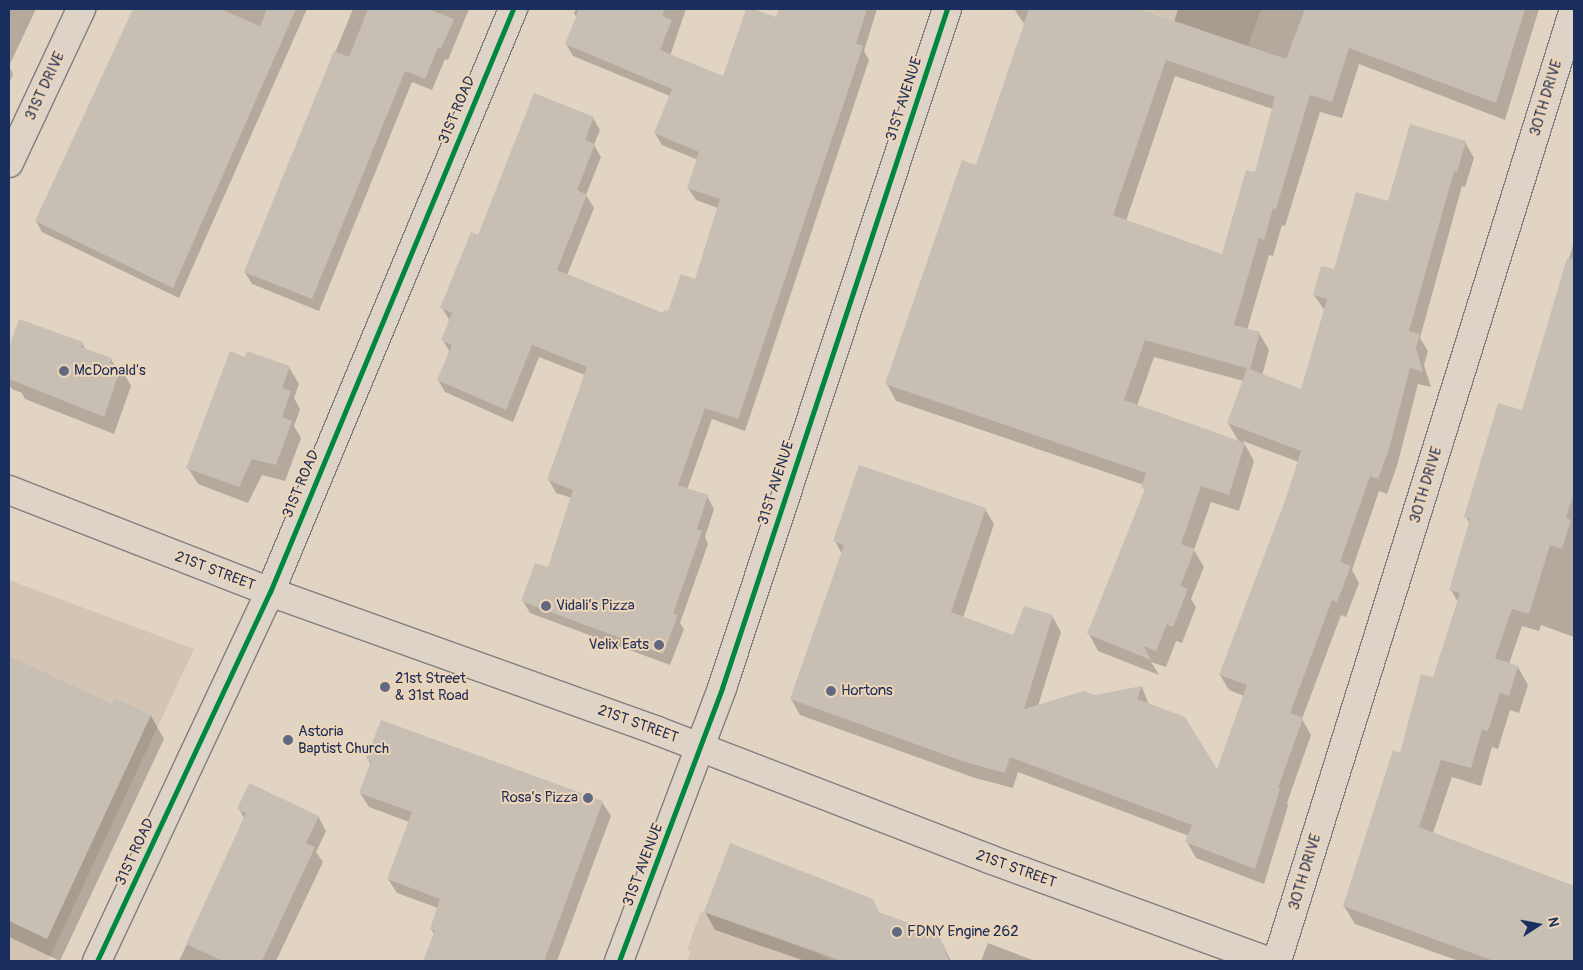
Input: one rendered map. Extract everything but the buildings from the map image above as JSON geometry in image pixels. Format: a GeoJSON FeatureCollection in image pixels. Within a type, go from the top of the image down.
{"type":"FeatureCollection","features":[{"type":"Feature","properties":{"kind":"street","name":"31ST DRIVE"},"geometry":{"type":"LineString","coordinates":[[9,163],[81,9]]}},
{"type":"Feature","properties":{"kind":"street","name":"31ST ROAD"},"geometry":{"type":"LineString","coordinates":[[98,961],[270,592],[513,9]]}},
{"type":"Feature","properties":{"kind":"street","name":"31ST AVENUE"},"geometry":{"type":"LineString","coordinates":[[619,961],[700,747],[947,9]]}},
{"type":"Feature","properties":{"kind":"street","name":"30TH DRIVE"},"geometry":{"type":"LineString","coordinates":[[1277,961],[1574,9]]}},
{"type":"Feature","properties":{"kind":"street","name":"21ST STREET"},"geometry":{"type":"LineString","coordinates":[[9,490],[270,592],[700,747],[964,849],[1267,961]]}},
{"type":"Feature","properties":{"kind":"shaded area"},"geometry":{"type":"Polygon","coordinates":[[[1140,9],[1261,9],[1248,46],[1140,9]]]}},
{"type":"Feature","properties":{"kind":"shaded area"},"geometry":{"type":"Polygon","coordinates":[[[9,580],[194,649],[48,961],[9,961],[9,580]]]}},
{"type":"Feature","properties":{"kind":"shaded area"},"geometry":{"type":"Polygon","coordinates":[[[704,912],[817,953],[833,961],[687,961],[691,951],[687,950],[700,913],[704,912]]]}},
{"type":"Feature","properties":{"kind":"cycle path"},"geometry":{"type":"LineString","coordinates":[[97,961],[270,592],[513,9]]}},
{"type":"Feature","properties":{"kind":"cycle path"},"geometry":{"type":"LineString","coordinates":[[619,961],[722,688],[947,9]]}},
{"type":"Feature","properties":{"kind":"place","name":"McDonald's"},"geometry":{"type":"Point","coordinates":[64,371]}},
{"type":"Feature","properties":{"kind":"place","name":"Vidali’s Pizza"},"geometry":{"type":"Point","coordinates":[546,606]}},
{"type":"Feature","properties":{"kind":"place","name":"Velix Eats"},"geometry":{"type":"Point","coordinates":[659,645]}},
{"type":"Feature","properties":{"kind":"place","name":"21st Street & 31st Road"},"geometry":{"type":"Point","coordinates":[385,687]}},
{"type":"Feature","properties":{"kind":"place","name":"Hortons"},"geometry":{"type":"Point","coordinates":[831,691]}},
{"type":"Feature","properties":{"kind":"place","name":"Astoria Baptist Church"},"geometry":{"type":"Point","coordinates":[288,740]}},
{"type":"Feature","properties":{"kind":"place","name":"Rosa’s Pizza"},"geometry":{"type":"Point","coordinates":[588,798]}},
{"type":"Feature","properties":{"kind":"place","name":"FDNY Engine 262"},"geometry":{"type":"Point","coordinates":[897,932]}}]}
